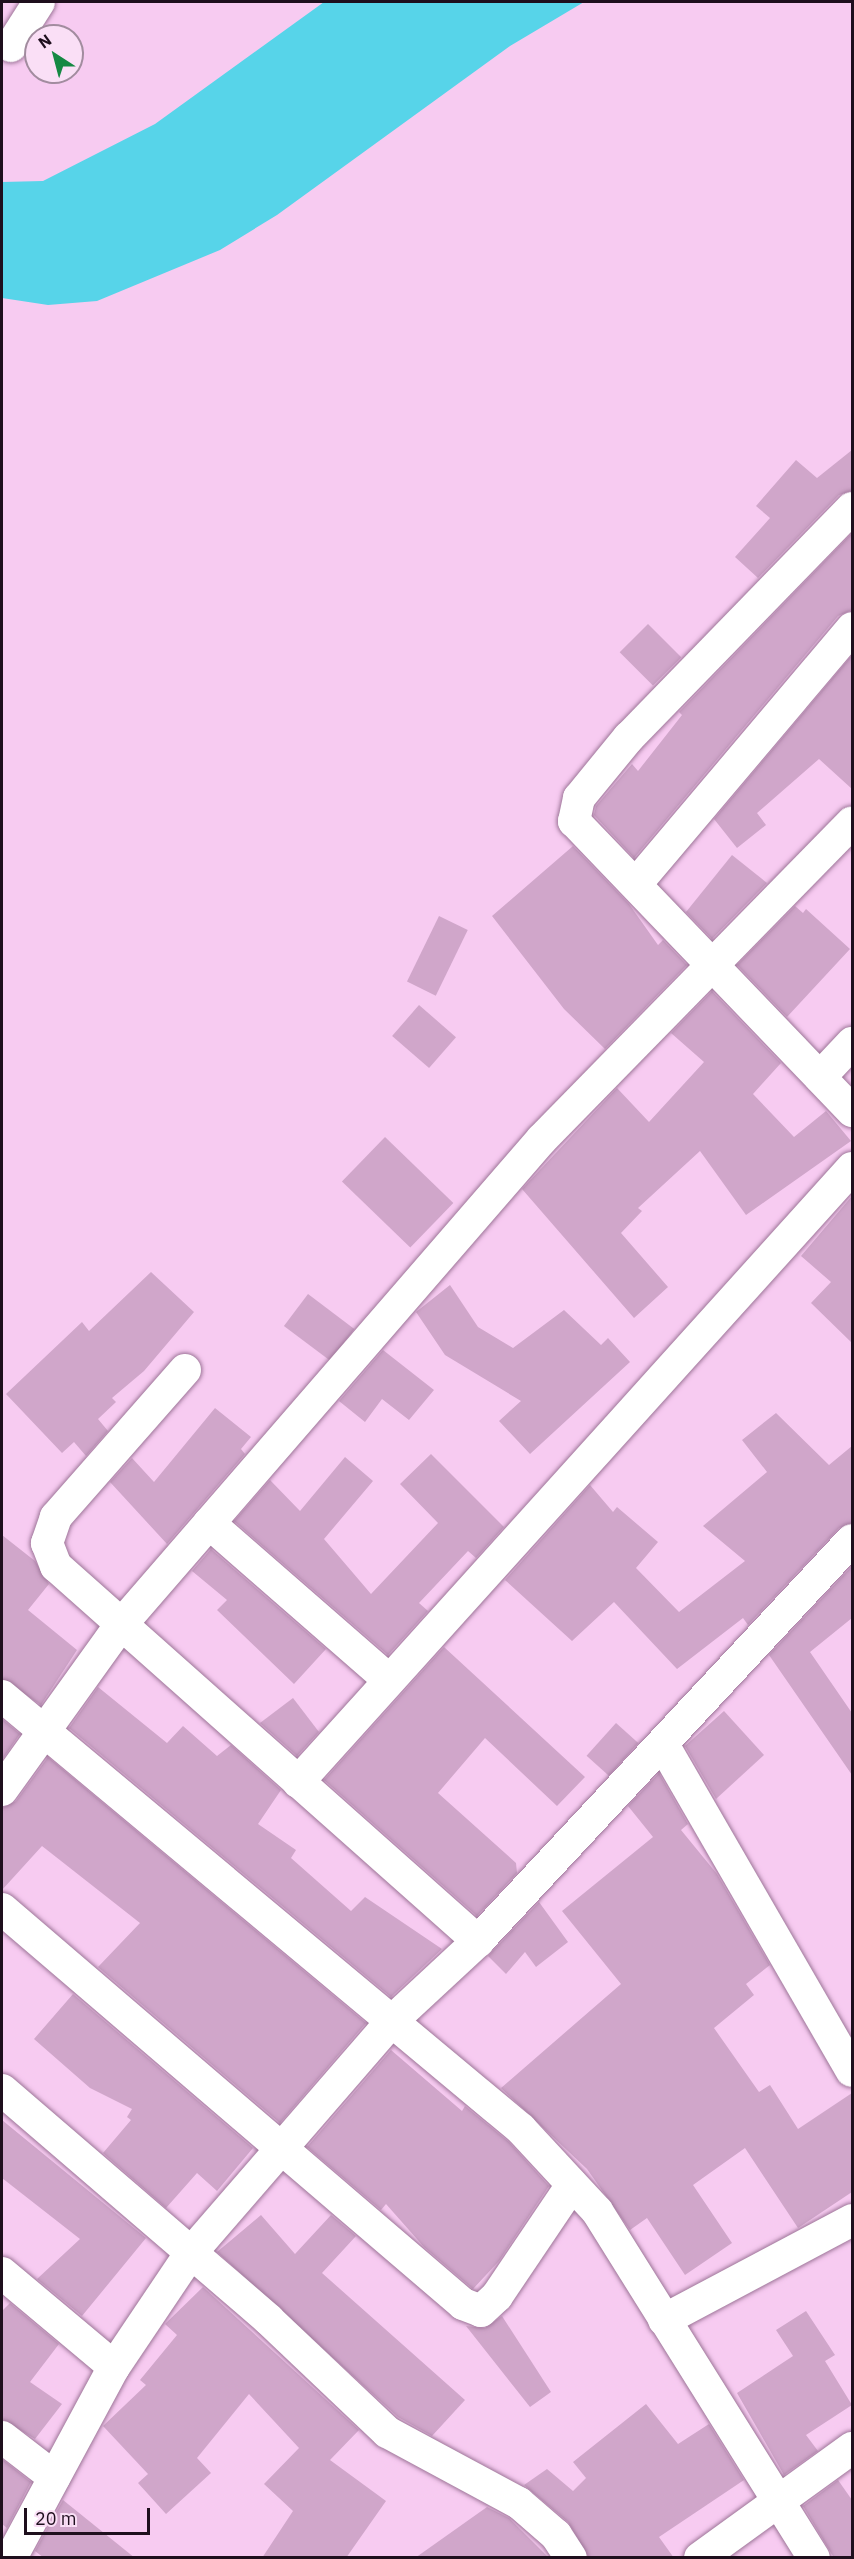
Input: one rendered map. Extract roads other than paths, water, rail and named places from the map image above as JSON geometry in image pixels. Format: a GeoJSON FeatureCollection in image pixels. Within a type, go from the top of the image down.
{"type":"FeatureCollection","features":[{"type":"Feature","properties":{"kind":"street"},"geometry":{"type":"LineString","coordinates":[[11,46],[39,2]]}},
{"type":"Feature","properties":{"kind":"street"},"geometry":{"type":"LineString","coordinates":[[852,508],[629,737],[579,798],[574,821],[852,1111]]}},
{"type":"Feature","properties":{"kind":"street"},"geometry":{"type":"LineString","coordinates":[[636,884],[852,628]]}},
{"type":"Feature","properties":{"kind":"street"},"geometry":{"type":"LineString","coordinates":[[2,1790],[45,1734],[120,1626],[542,1139],[852,822]]}},
{"type":"Feature","properties":{"kind":"street"},"geometry":{"type":"LineString","coordinates":[[820,1077],[852,1042]]}},
{"type":"Feature","properties":{"kind":"street"},"geometry":{"type":"LineString","coordinates":[[298,1782],[852,1168]]}},
{"type":"Feature","properties":{"kind":"street"},"geometry":{"type":"LineString","coordinates":[[185,1370],[56,1517],[47,1543],[56,1566],[120,1626],[478,1941]]}},
{"type":"Feature","properties":{"kind":"street"},"geometry":{"type":"LineString","coordinates":[[209,1522],[389,1680]]}},
{"type":"Feature","properties":{"kind":"street"},"geometry":{"type":"LineString","coordinates":[[11,2558],[114,2367],[190,2254],[392,2021],[478,1941],[664,1746],[852,1540]]}},
{"type":"Feature","properties":{"kind":"street"},"geometry":{"type":"LineString","coordinates":[[2,1696],[521,2129],[597,2211],[774,2501],[814,2558]]}},
{"type":"Feature","properties":{"kind":"street"},"geometry":{"type":"LineString","coordinates":[[664,1746],[852,2071]]}},
{"type":"Feature","properties":{"kind":"street"},"geometry":{"type":"LineString","coordinates":[[2,1909],[282,2146],[463,2304],[481,2311],[497,2296],[572,2185]]}},
{"type":"Feature","properties":{"kind":"street"},"geometry":{"type":"LineString","coordinates":[[2,2090],[190,2254],[387,2432],[519,2503],[556,2535],[572,2558]]}},
{"type":"Feature","properties":{"kind":"street"},"geometry":{"type":"LineString","coordinates":[[664,2320],[852,2220]]}},
{"type":"Feature","properties":{"kind":"street"},"geometry":{"type":"LineString","coordinates":[[2,2272],[114,2367]]}},
{"type":"Feature","properties":{"kind":"street"},"geometry":{"type":"LineString","coordinates":[[2,2437],[54,2477]]}},
{"type":"Feature","properties":{"kind":"street"},"geometry":{"type":"LineString","coordinates":[[699,2558],[774,2501],[852,2448]]}},
{"type":"Feature","properties":{"kind":"water"},"geometry":{"type":"Polygon","coordinates":[[[324,2],[584,2],[510,46],[277,215],[220,250],[97,301],[48,305],[2,298],[2,182],[43,181],[155,124],[324,2]]]}}]}
